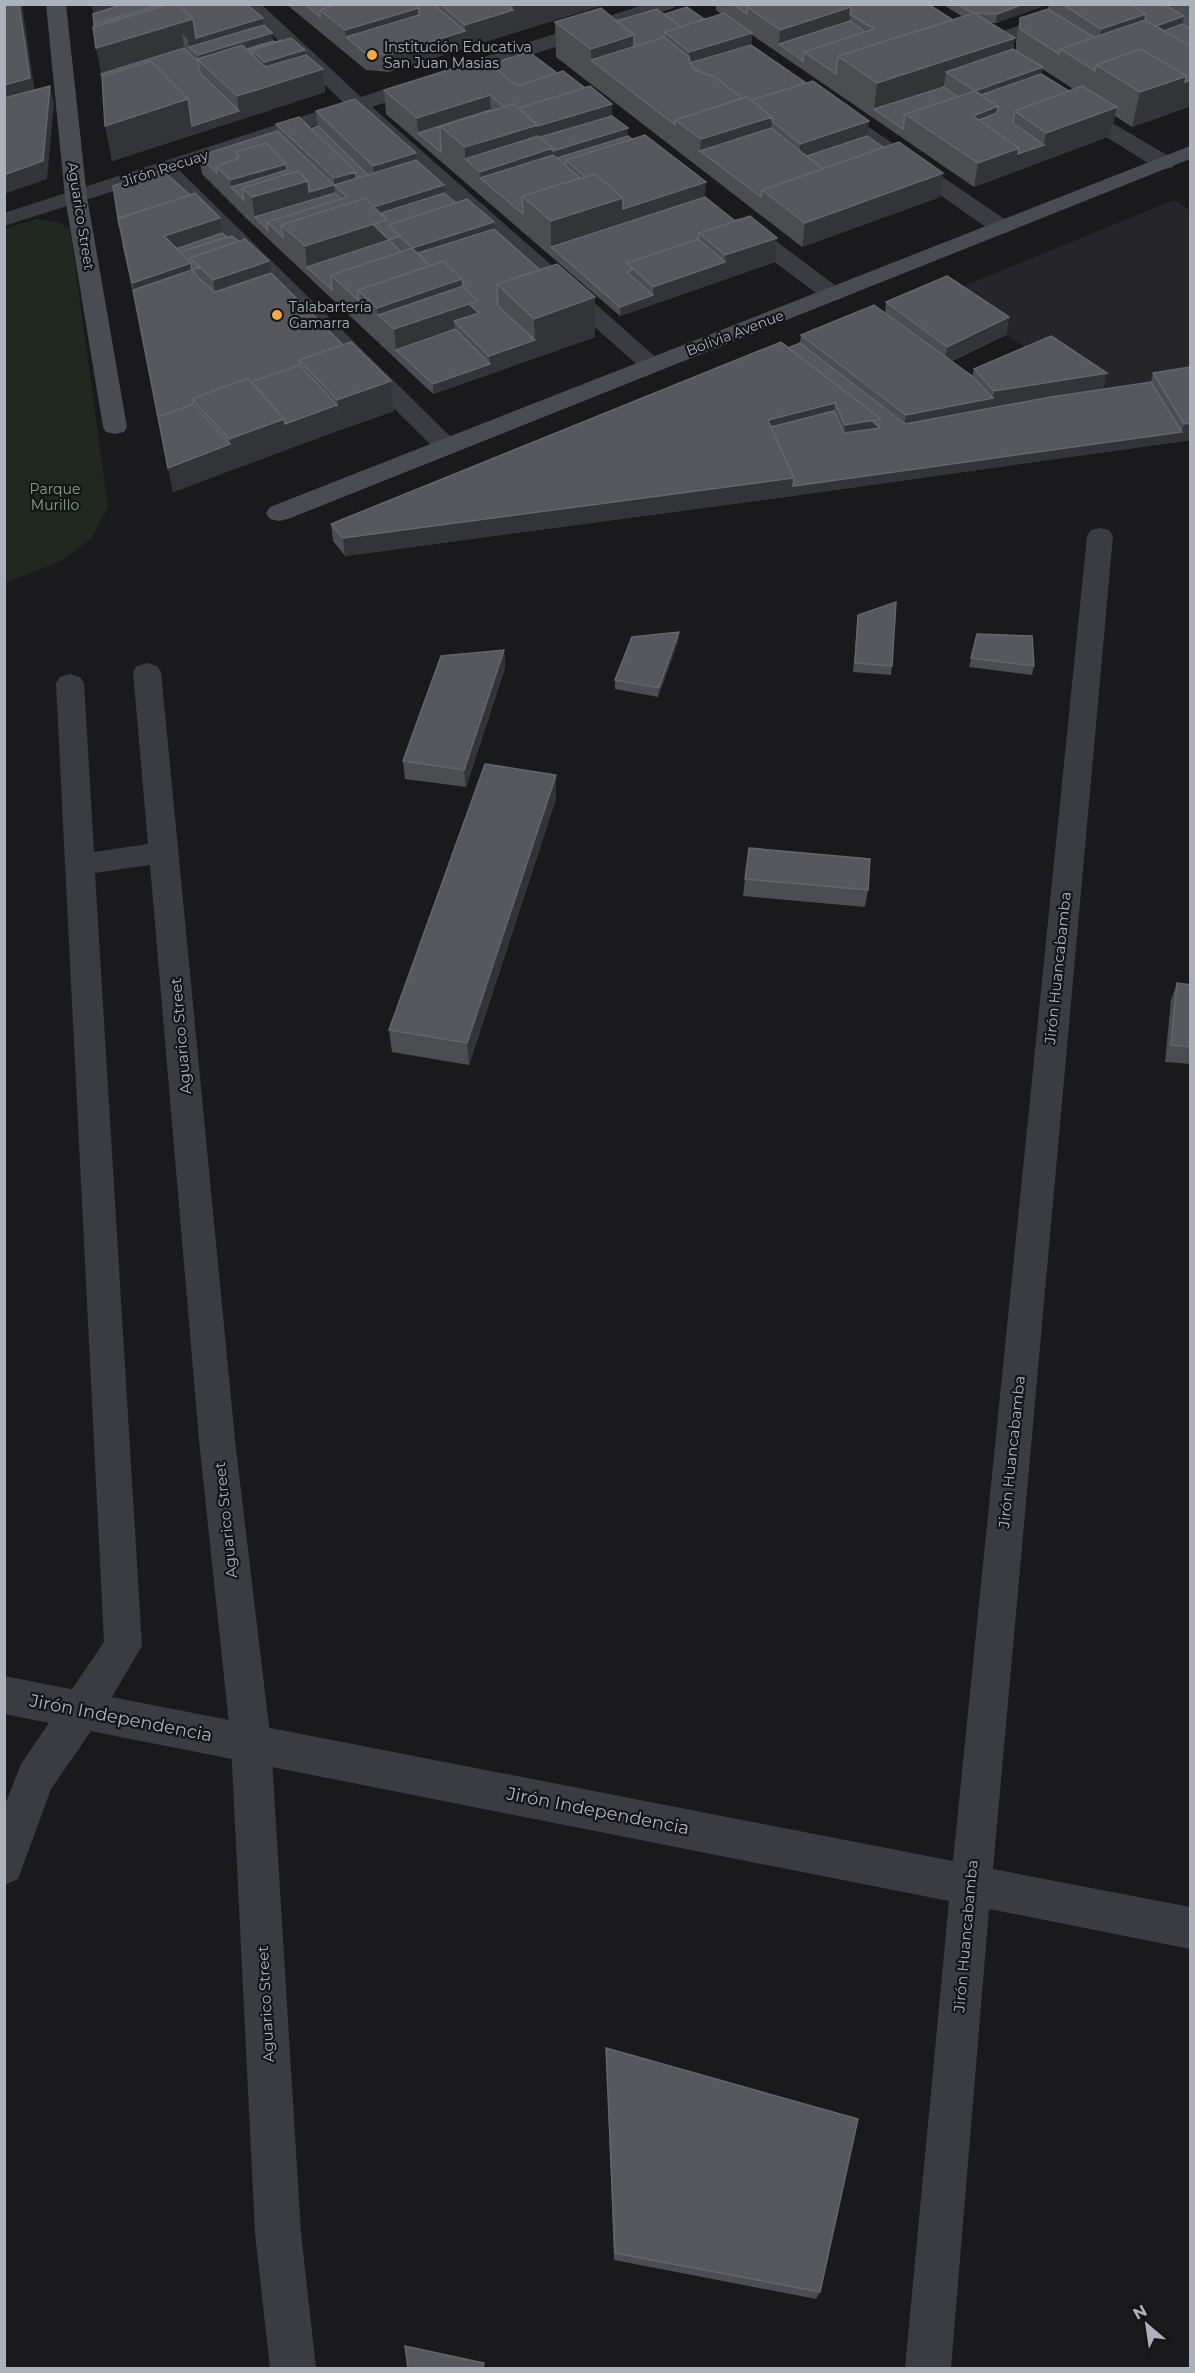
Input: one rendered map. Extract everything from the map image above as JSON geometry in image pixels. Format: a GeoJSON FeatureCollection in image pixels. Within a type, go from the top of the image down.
{"type":"FeatureCollection","features":[{"type":"Feature","properties":{"kind":"main road","name":"Aguarico Street"},"geometry":{"type":"LineString","coordinates":[[56,4],[76,197],[115,427]]}},
{"type":"Feature","properties":{"kind":"main road","name":"Bolivia Avenue"},"geometry":{"type":"LineString","coordinates":[[279,513],[1191,152]]}},
{"type":"Feature","properties":{"kind":"street"},"geometry":{"type":"LineString","coordinates":[[249,4],[358,105],[651,365]]}},
{"type":"Feature","properties":{"kind":"street","name":"Jirón Recuay"},"geometry":{"type":"LineString","coordinates":[[4,220],[667,4]]}},
{"type":"Feature","properties":{"kind":"street"},"geometry":{"type":"LineString","coordinates":[[968,44],[993,59]]}},
{"type":"Feature","properties":{"kind":"street"},"geometry":{"type":"LineString","coordinates":[[515,54],[534,68]]}},
{"type":"Feature","properties":{"kind":"street"},"geometry":{"type":"LineString","coordinates":[[1053,96],[1164,163]]}},
{"type":"Feature","properties":{"kind":"street"},"geometry":{"type":"LineString","coordinates":[[815,99],[1001,227]]}},
{"type":"Feature","properties":{"kind":"street"},"geometry":{"type":"LineString","coordinates":[[165,168],[447,447]]}},
{"type":"Feature","properties":{"kind":"street"},"geometry":{"type":"LineString","coordinates":[[720,209],[832,294]]}},
{"type":"Feature","properties":{"kind":"street","name":"Jirón Huancabamba"},"geometry":{"type":"LineString","coordinates":[[934,2367],[971,1884],[1100,536]]}},
{"type":"Feature","properties":{"kind":"street","name":"Aguarico Street"},"geometry":{"type":"LineString","coordinates":[[147,672],[217,1440],[251,1743],[278,2233],[293,2368]]}},
{"type":"Feature","properties":{"kind":"street"},"geometry":{"type":"LineString","coordinates":[[4,1865],[35,1778],[82,1711],[123,1646],[70,683]]}},
{"type":"Feature","properties":{"kind":"street"},"geometry":{"type":"LineString","coordinates":[[81,865],[164,852]]}},
{"type":"Feature","properties":{"kind":"street","name":"Jirón Independencia"},"geometry":{"type":"LineString","coordinates":[[4,1695],[1191,1928]]}},
{"type":"Feature","properties":{"kind":"lane"},"geometry":{"type":"LineString","coordinates":[[968,44],[1094,4]]}},
{"type":"Feature","properties":{"kind":"shaded area"},"geometry":{"type":"Polygon","coordinates":[[[1174,200],[1190,210],[1190,384],[1102,398],[944,294],[1174,200]]]}},
{"type":"Feature","properties":{"kind":"green space","name":"Parque Murillo"},"geometry":{"type":"Polygon","coordinates":[[[36,219],[58,222],[70,229],[108,507],[91,539],[59,562],[5,583],[5,229],[36,219]]]}},
{"type":"Feature","properties":{"kind":"building"},"geometry":{"type":"Polygon","coordinates":[[[4,4],[19,4],[30,78],[4,85],[4,4]]]}},
{"type":"Feature","properties":{"kind":"building"},"geometry":{"type":"Polygon","coordinates":[[[124,4],[162,4],[94,24],[93,14],[124,4]]]}},
{"type":"Feature","properties":{"kind":"building"},"geometry":{"type":"Polygon","coordinates":[[[162,4],[163,6],[94,27],[94,24],[162,4]]]}},
{"type":"Feature","properties":{"kind":"building"},"geometry":{"type":"Polygon","coordinates":[[[168,4],[178,4],[193,19],[96,48],[93,27],[168,4]]]}},
{"type":"Feature","properties":{"kind":"building"},"geometry":{"type":"Polygon","coordinates":[[[178,4],[246,4],[263,18],[196,38],[193,19],[178,4]]]}},
{"type":"Feature","properties":{"kind":"building"},"geometry":{"type":"Polygon","coordinates":[[[305,4],[337,4],[320,10],[320,17],[305,4]]]}},
{"type":"Feature","properties":{"kind":"building"},"geometry":{"type":"Polygon","coordinates":[[[337,4],[414,4],[419,8],[345,30],[320,10],[337,4]]]}},
{"type":"Feature","properties":{"kind":"building"},"geometry":{"type":"Polygon","coordinates":[[[414,4],[433,4],[465,31],[388,55],[365,53],[346,37],[419,15],[419,8],[414,4]]]}},
{"type":"Feature","properties":{"kind":"building"},"geometry":{"type":"Polygon","coordinates":[[[441,4],[507,4],[513,10],[465,25],[441,4]]]}},
{"type":"Feature","properties":{"kind":"building"},"geometry":{"type":"Polygon","coordinates":[[[733,4],[755,4],[747,7],[747,14],[733,4]]]}},
{"type":"Feature","properties":{"kind":"building"},"geometry":{"type":"Polygon","coordinates":[[[755,4],[848,4],[851,7],[780,30],[747,7],[755,4]]]}},
{"type":"Feature","properties":{"kind":"building"},"geometry":{"type":"Polygon","coordinates":[[[848,4],[928,4],[953,20],[838,56],[836,74],[804,52],[874,29],[850,14],[851,7],[848,4]]]}},
{"type":"Feature","properties":{"kind":"building"},"geometry":{"type":"Polygon","coordinates":[[[964,4],[1024,4],[997,14],[973,13],[960,6],[964,4]]]}},
{"type":"Feature","properties":{"kind":"building"},"geometry":{"type":"Polygon","coordinates":[[[1062,4],[1131,4],[1146,14],[1101,29],[1062,4]]]}},
{"type":"Feature","properties":{"kind":"building"},"geometry":{"type":"Polygon","coordinates":[[[1131,4],[1163,4],[1184,16],[1156,26],[1145,20],[1146,14],[1131,4]]]}},
{"type":"Feature","properties":{"kind":"building"},"geometry":{"type":"Polygon","coordinates":[[[687,7],[704,19],[681,27],[665,14],[687,7]]]}},
{"type":"Feature","properties":{"kind":"building"},"geometry":{"type":"Polygon","coordinates":[[[601,8],[634,35],[591,49],[555,22],[601,8]]]}},
{"type":"Feature","properties":{"kind":"building"},"geometry":{"type":"Polygon","coordinates":[[[657,9],[681,27],[665,32],[664,37],[634,47],[634,35],[616,21],[657,9]]]}},
{"type":"Feature","properties":{"kind":"building"},"geometry":{"type":"Polygon","coordinates":[[[1048,9],[1094,37],[1060,49],[1059,54],[1020,29],[1020,18],[1048,9]]]}},
{"type":"Feature","properties":{"kind":"building"},"geometry":{"type":"Polygon","coordinates":[[[724,13],[752,33],[689,52],[665,32],[724,13]]]}},
{"type":"Feature","properties":{"kind":"building"},"geometry":{"type":"Polygon","coordinates":[[[974,13],[1015,38],[877,83],[838,56],[974,13]]]}},
{"type":"Feature","properties":{"kind":"building"},"geometry":{"type":"Polygon","coordinates":[[[1145,20],[1191,46],[1191,80],[1185,82],[1187,76],[1141,49],[1096,65],[1095,71],[1060,49],[1145,20]]]}},
{"type":"Feature","properties":{"kind":"building"},"geometry":{"type":"Polygon","coordinates":[[[850,21],[865,32],[804,52],[803,61],[779,44],[850,21]]]}},
{"type":"Feature","properties":{"kind":"building"},"geometry":{"type":"Polygon","coordinates":[[[1182,24],[1191,27],[1191,46],[1164,31],[1182,24]]]}},
{"type":"Feature","properties":{"kind":"building"},"geometry":{"type":"Polygon","coordinates":[[[264,25],[272,33],[198,55],[189,47],[264,25]]]}},
{"type":"Feature","properties":{"kind":"building"},"geometry":{"type":"Polygon","coordinates":[[[664,37],[689,57],[692,69],[715,77],[742,98],[675,120],[675,125],[591,60],[664,37]]]}},
{"type":"Feature","properties":{"kind":"building"},"geometry":{"type":"Polygon","coordinates":[[[291,38],[305,50],[265,62],[252,50],[291,38]]]}},
{"type":"Feature","properties":{"kind":"building"},"geometry":{"type":"Polygon","coordinates":[[[282,40],[252,50],[253,55],[248,50],[282,40]]]}},
{"type":"Feature","properties":{"kind":"building"},"geometry":{"type":"Polygon","coordinates":[[[273,41],[275,42],[247,49],[273,41]]]}},
{"type":"Feature","properties":{"kind":"building"},"geometry":{"type":"Polygon","coordinates":[[[242,45],[265,67],[306,55],[323,69],[237,96],[197,59],[242,45]]]}},
{"type":"Feature","properties":{"kind":"building"},"geometry":{"type":"Polygon","coordinates":[[[751,45],[806,83],[752,100],[747,97],[742,98],[715,77],[700,72],[690,63],[751,45]]]}},
{"type":"Feature","properties":{"kind":"building"},"geometry":{"type":"Polygon","coordinates":[[[184,48],[198,62],[200,73],[239,111],[192,126],[188,99],[151,61],[102,76],[101,74],[184,48]]]}},
{"type":"Feature","properties":{"kind":"building"},"geometry":{"type":"Polygon","coordinates":[[[1013,49],[1043,67],[975,91],[946,72],[1013,49]]]}},
{"type":"Feature","properties":{"kind":"building"},"geometry":{"type":"Polygon","coordinates":[[[1141,49],[1187,76],[1140,92],[1096,65],[1141,49]]]}},
{"type":"Feature","properties":{"kind":"building"},"geometry":{"type":"Polygon","coordinates":[[[529,52],[557,73],[517,86],[490,64],[529,52]]]}},
{"type":"Feature","properties":{"kind":"building"},"geometry":{"type":"Polygon","coordinates":[[[484,59],[517,86],[563,71],[585,88],[519,108],[514,104],[504,107],[490,95],[417,118],[384,90],[484,59]]]}},
{"type":"Feature","properties":{"kind":"building"},"geometry":{"type":"Polygon","coordinates":[[[151,61],[188,99],[105,126],[102,76],[151,61]]]}},
{"type":"Feature","properties":{"kind":"building"},"geometry":{"type":"Polygon","coordinates":[[[1041,74],[1069,91],[1015,111],[1013,123],[1044,145],[1018,154],[1019,148],[979,120],[997,113],[998,106],[981,95],[1041,74]]]}},
{"type":"Feature","properties":{"kind":"building"},"geometry":{"type":"Polygon","coordinates":[[[813,81],[869,121],[800,144],[772,121],[772,117],[752,100],[813,81]]]}},
{"type":"Feature","properties":{"kind":"building"},"geometry":{"type":"Polygon","coordinates":[[[50,86],[43,161],[4,175],[4,98],[50,86]]]}},
{"type":"Feature","properties":{"kind":"building"},"geometry":{"type":"Polygon","coordinates":[[[590,86],[612,104],[538,126],[519,108],[590,86]]]}},
{"type":"Feature","properties":{"kind":"building"},"geometry":{"type":"Polygon","coordinates":[[[1082,86],[1117,107],[1046,133],[1015,111],[1082,86]]]}},
{"type":"Feature","properties":{"kind":"building"},"geometry":{"type":"Polygon","coordinates":[[[944,87],[958,97],[905,114],[903,129],[874,109],[944,87]]]}},
{"type":"Feature","properties":{"kind":"building"},"geometry":{"type":"Polygon","coordinates":[[[975,91],[998,106],[973,116],[1019,148],[978,163],[905,114],[975,91]]]}},
{"type":"Feature","properties":{"kind":"building"},"geometry":{"type":"Polygon","coordinates":[[[747,97],[772,117],[701,139],[675,120],[747,97]]]}},
{"type":"Feature","properties":{"kind":"building"},"geometry":{"type":"Polygon","coordinates":[[[355,99],[416,153],[373,166],[316,111],[355,99]]]}},
{"type":"Feature","properties":{"kind":"building"},"geometry":{"type":"Polygon","coordinates":[[[514,104],[538,125],[465,147],[440,126],[514,104]]]}},
{"type":"Feature","properties":{"kind":"building"},"geometry":{"type":"Polygon","coordinates":[[[490,110],[440,126],[441,152],[418,133],[490,110]]]}},
{"type":"Feature","properties":{"kind":"building"},"geometry":{"type":"Polygon","coordinates":[[[612,116],[628,128],[553,151],[553,148],[540,137],[612,116]]]}},
{"type":"Feature","properties":{"kind":"building"},"geometry":{"type":"Polygon","coordinates":[[[299,117],[356,172],[334,178],[276,124],[299,117]]]}},
{"type":"Feature","properties":{"kind":"building"},"geometry":{"type":"Polygon","coordinates":[[[318,126],[368,175],[356,178],[356,172],[311,129],[318,126]]]}},
{"type":"Feature","properties":{"kind":"building"},"geometry":{"type":"Polygon","coordinates":[[[771,128],[823,169],[762,190],[761,197],[700,151],[771,128]]]}},
{"type":"Feature","properties":{"kind":"building"},"geometry":{"type":"Polygon","coordinates":[[[277,131],[334,185],[309,192],[308,181],[298,171],[242,188],[244,200],[231,187],[287,170],[286,164],[266,143],[236,152],[238,159],[216,166],[217,173],[199,156],[277,131]]]}},
{"type":"Feature","properties":{"kind":"building"},"geometry":{"type":"Polygon","coordinates":[[[645,135],[706,182],[623,209],[623,198],[595,174],[585,177],[566,160],[645,135]]]}},
{"type":"Feature","properties":{"kind":"building"},"geometry":{"type":"Polygon","coordinates":[[[538,136],[553,148],[480,172],[465,159],[538,136]]]}},
{"type":"Feature","properties":{"kind":"building"},"geometry":{"type":"Polygon","coordinates":[[[628,136],[632,139],[566,160],[566,166],[557,158],[628,136]]]}},
{"type":"Feature","properties":{"kind":"building"},"geometry":{"type":"Polygon","coordinates":[[[867,136],[883,147],[823,169],[807,156],[867,136]]]}},
{"type":"Feature","properties":{"kind":"building"},"geometry":{"type":"Polygon","coordinates":[[[899,142],[943,173],[805,223],[762,190],[899,142]]]}},
{"type":"Feature","properties":{"kind":"building"},"geometry":{"type":"Polygon","coordinates":[[[266,143],[286,164],[230,180],[216,166],[240,158],[236,152],[266,143]]]}},
{"type":"Feature","properties":{"kind":"building"},"geometry":{"type":"Polygon","coordinates":[[[553,155],[580,178],[522,196],[523,214],[480,178],[553,155]]]}},
{"type":"Feature","properties":{"kind":"building"},"geometry":{"type":"Polygon","coordinates":[[[416,160],[444,185],[374,207],[365,198],[281,225],[283,237],[267,222],[347,197],[334,185],[416,160]]]}},
{"type":"Feature","properties":{"kind":"building"},"geometry":{"type":"Polygon","coordinates":[[[162,170],[190,195],[118,218],[113,186],[162,170]]]}},
{"type":"Feature","properties":{"kind":"building"},"geometry":{"type":"Polygon","coordinates":[[[298,171],[308,181],[252,197],[242,188],[298,171]]]}},
{"type":"Feature","properties":{"kind":"building"},"geometry":{"type":"Polygon","coordinates":[[[595,174],[623,198],[551,221],[522,196],[595,174]]]}},
{"type":"Feature","properties":{"kind":"building"},"geometry":{"type":"Polygon","coordinates":[[[195,193],[220,218],[164,236],[191,263],[132,283],[118,219],[195,193]]]}},
{"type":"Feature","properties":{"kind":"building"},"geometry":{"type":"Polygon","coordinates":[[[335,193],[341,199],[267,222],[268,230],[255,217],[335,193]]]}},
{"type":"Feature","properties":{"kind":"building"},"geometry":{"type":"Polygon","coordinates":[[[444,193],[456,203],[388,225],[400,236],[389,240],[373,224],[387,220],[381,213],[444,193]]]}},
{"type":"Feature","properties":{"kind":"building"},"geometry":{"type":"Polygon","coordinates":[[[705,197],[735,221],[699,233],[698,239],[627,263],[633,269],[627,272],[653,295],[620,307],[551,247],[705,197]]]}},
{"type":"Feature","properties":{"kind":"building"},"geometry":{"type":"Polygon","coordinates":[[[365,198],[387,220],[305,246],[281,225],[365,198]]]}},
{"type":"Feature","properties":{"kind":"building"},"geometry":{"type":"Polygon","coordinates":[[[467,199],[494,222],[412,248],[388,225],[467,199]]]}},
{"type":"Feature","properties":{"kind":"building"},"geometry":{"type":"Polygon","coordinates":[[[750,216],[777,238],[725,255],[699,233],[750,216]]]}},
{"type":"Feature","properties":{"kind":"building"},"geometry":{"type":"Polygon","coordinates":[[[494,229],[540,270],[497,284],[498,306],[535,340],[489,356],[454,321],[479,313],[469,304],[478,301],[463,286],[462,279],[443,261],[430,266],[418,253],[494,229]]]}},
{"type":"Feature","properties":{"kind":"building"},"geometry":{"type":"Polygon","coordinates":[[[222,233],[227,237],[180,252],[176,249],[222,233]]]}},
{"type":"Feature","properties":{"kind":"building"},"geometry":{"type":"Polygon","coordinates":[[[232,236],[238,241],[190,258],[200,267],[192,270],[191,263],[180,252],[232,236]]]}},
{"type":"Feature","properties":{"kind":"building"},"geometry":{"type":"Polygon","coordinates":[[[245,239],[269,261],[213,280],[190,258],[245,239]]]}},
{"type":"Feature","properties":{"kind":"building"},"geometry":{"type":"Polygon","coordinates":[[[698,239],[725,262],[653,287],[627,263],[698,239]]]}},
{"type":"Feature","properties":{"kind":"building"},"geometry":{"type":"Polygon","coordinates":[[[389,240],[401,252],[331,275],[332,290],[307,267],[389,240]]]}},
{"type":"Feature","properties":{"kind":"building"},"geometry":{"type":"Polygon","coordinates":[[[412,248],[430,266],[358,290],[359,301],[331,275],[412,248]]]}},
{"type":"Feature","properties":{"kind":"building"},"geometry":{"type":"Polygon","coordinates":[[[443,261],[462,279],[377,308],[358,290],[443,261]]]}},
{"type":"Feature","properties":{"kind":"building"},"geometry":{"type":"Polygon","coordinates":[[[557,264],[595,297],[534,319],[497,284],[557,264]]]}},
{"type":"Feature","properties":{"kind":"building"},"geometry":{"type":"Polygon","coordinates":[[[192,270],[215,292],[271,273],[343,345],[299,360],[300,365],[251,382],[248,378],[192,399],[193,404],[158,417],[133,290],[192,270]]]}},
{"type":"Feature","properties":{"kind":"building"},"geometry":{"type":"Polygon","coordinates":[[[947,276],[1009,317],[947,347],[886,302],[947,276]]]}},
{"type":"Feature","properties":{"kind":"building"},"geometry":{"type":"Polygon","coordinates":[[[463,286],[478,301],[394,329],[378,315],[463,286]]]}},
{"type":"Feature","properties":{"kind":"building"},"geometry":{"type":"Polygon","coordinates":[[[874,305],[972,376],[993,398],[906,415],[801,335],[874,305]]]}},
{"type":"Feature","properties":{"kind":"building"},"geometry":{"type":"Polygon","coordinates":[[[455,329],[490,364],[433,384],[396,350],[455,329]]]}},
{"type":"Feature","properties":{"kind":"building"},"geometry":{"type":"Polygon","coordinates":[[[1051,336],[1107,373],[994,391],[974,369],[1051,336]]]}},
{"type":"Feature","properties":{"kind":"building"},"geometry":{"type":"Polygon","coordinates":[[[351,342],[391,381],[337,400],[299,360],[351,342]]]}},
{"type":"Feature","properties":{"kind":"building"},"geometry":{"type":"Polygon","coordinates":[[[781,342],[881,419],[845,425],[835,403],[768,420],[794,478],[343,538],[331,524],[781,342]]]}},
{"type":"Feature","properties":{"kind":"building"},"geometry":{"type":"Polygon","coordinates":[[[800,343],[905,424],[1051,397],[1151,382],[1182,432],[793,486],[794,478],[771,427],[834,411],[844,433],[880,428],[872,421],[881,419],[788,348],[800,343]]]}},
{"type":"Feature","properties":{"kind":"building"},"geometry":{"type":"Polygon","coordinates":[[[300,365],[337,405],[285,424],[284,419],[251,382],[300,365]]]}},
{"type":"Feature","properties":{"kind":"building"},"geometry":{"type":"Polygon","coordinates":[[[1191,367],[1191,423],[1184,424],[1153,373],[1191,367]]]}},
{"type":"Feature","properties":{"kind":"building"},"geometry":{"type":"Polygon","coordinates":[[[248,378],[284,419],[229,439],[192,399],[248,378]]]}},
{"type":"Feature","properties":{"kind":"building"},"geometry":{"type":"Polygon","coordinates":[[[193,404],[230,444],[168,468],[158,417],[193,404]]]}},
{"type":"Feature","properties":{"kind":"building"},"geometry":{"type":"Polygon","coordinates":[[[896,602],[892,666],[855,663],[858,615],[896,602]]]}},
{"type":"Feature","properties":{"kind":"building"},"geometry":{"type":"Polygon","coordinates":[[[679,632],[659,688],[615,680],[632,637],[679,632]]]}},
{"type":"Feature","properties":{"kind":"building"},"geometry":{"type":"Polygon","coordinates":[[[977,634],[1032,636],[1034,666],[971,658],[977,634]]]}},
{"type":"Feature","properties":{"kind":"building"},"geometry":{"type":"Polygon","coordinates":[[[504,650],[464,770],[403,761],[441,656],[504,650]]]}},
{"type":"Feature","properties":{"kind":"building"},"geometry":{"type":"Polygon","coordinates":[[[485,764],[556,775],[467,1043],[389,1030],[485,764]]]}},
{"type":"Feature","properties":{"kind":"building"},"geometry":{"type":"Polygon","coordinates":[[[749,848],[870,859],[868,890],[745,879],[749,848]]]}},
{"type":"Feature","properties":{"kind":"building"},"geometry":{"type":"Polygon","coordinates":[[[1177,983],[1191,985],[1191,1047],[1171,1045],[1177,983]]]}},
{"type":"Feature","properties":{"kind":"building"},"geometry":{"type":"Polygon","coordinates":[[[606,2048],[858,2119],[820,2292],[615,2253],[606,2048]]]}},
{"type":"Feature","properties":{"kind":"building"},"geometry":{"type":"Polygon","coordinates":[[[405,2346],[484,2363],[483,2368],[408,2368],[405,2346]]]}},
{"type":"Feature","properties":{"kind":"place","name":"Institución Educativa San Juan Masias"},"geometry":{"type":"Point","coordinates":[372,55]}},
{"type":"Feature","properties":{"kind":"place","name":"Talabartería Gamarra"},"geometry":{"type":"Point","coordinates":[277,315]}}]}
